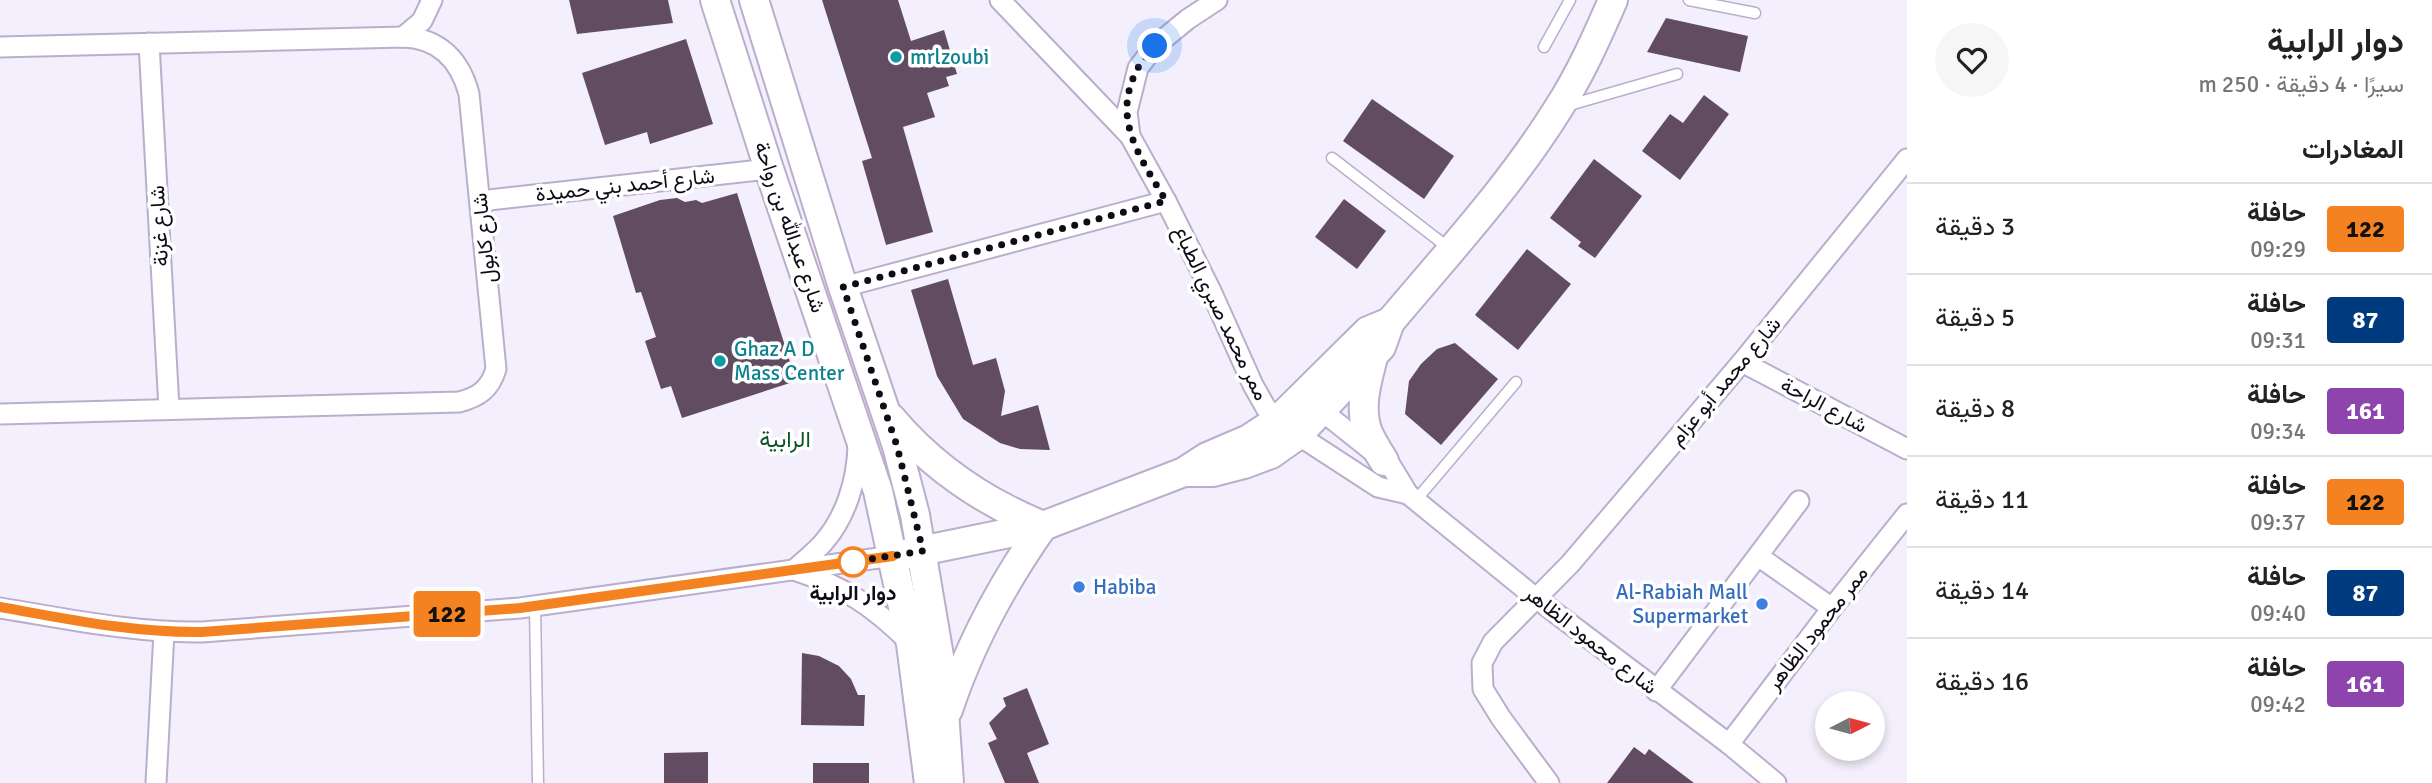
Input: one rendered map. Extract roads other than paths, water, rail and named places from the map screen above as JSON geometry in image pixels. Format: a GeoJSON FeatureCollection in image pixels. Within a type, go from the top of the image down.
{"type":"FeatureCollection","features":[{"type":"Feature","properties":{"kind":"street"},"geometry":{"type":"LineString","coordinates":[[402,37],[422,21],[432,0]]}},
{"type":"Feature","properties":{"kind":"street","name":"شارع عبدالله بن رواحة"},"geometry":{"type":"LineString","coordinates":[[715,0],[878,491],[911,644],[929,783]]}},
{"type":"Feature","properties":{"kind":"street","name":"شارع عبدالله بن رواحة"},"geometry":{"type":"LineString","coordinates":[[754,0],[906,480],[923,551],[941,668],[949,783]]}},
{"type":"Feature","properties":{"kind":"street"},"geometry":{"type":"LineString","coordinates":[[1000,0],[1130,136]]}},
{"type":"Feature","properties":{"kind":"street","name":"ممر محمد صبري الطباع"},"geometry":{"type":"LineString","coordinates":[[1217,0],[1155,46],[1138,68],[1127,112],[1130,136],[1211,291],[1253,385],[1266,408],[1288,428]]}},
{"type":"Feature","properties":{"kind":"street"},"geometry":{"type":"LineString","coordinates":[[1312,403],[1381,347],[1390,323],[1507,183],[1559,108],[1600,32],[1613,0]]}},
{"type":"Feature","properties":{"kind":"street","name":"شارع كابول"},"geometry":{"type":"LineString","coordinates":[[0,47],[402,37],[425,40],[442,48],[465,76],[469,94],[496,369],[492,382],[483,392],[472,399],[459,402],[0,414]]}},
{"type":"Feature","properties":{"kind":"street","name":"شارع غزنة"},"geometry":{"type":"LineString","coordinates":[[149,43],[169,409]]}},
{"type":"Feature","properties":{"kind":"street","name":"شارع محمد أبو عزام"},"geometry":{"type":"LineString","coordinates":[[1549,783],[1483,689],[1482,663],[1493,642],[1570,564],[1742,362],[1907,159]]}},
{"type":"Feature","properties":{"kind":"street","name":"شارع أحمد بني حميدة"},"geometry":{"type":"LineString","coordinates":[[480,201],[769,169]]}},
{"type":"Feature","properties":{"kind":"street"},"geometry":{"type":"LineString","coordinates":[[843,287],[1166,201]]}},
{"type":"Feature","properties":{"kind":"street"},"geometry":{"type":"LineString","coordinates":[[0,607],[124,629],[202,632],[535,607],[923,551],[1044,526],[1184,472],[1213,472],[1271,454],[1288,428],[1312,403],[1368,331],[1390,323]]}},
{"type":"Feature","properties":{"kind":"street"},"geometry":{"type":"LineString","coordinates":[[1373,355],[1364,390],[1363,409],[1367,431],[1384,461]]}},
{"type":"Feature","properties":{"kind":"street","name":"شارع الراحة"},"geometry":{"type":"LineString","coordinates":[[1742,362],[1907,449]]}},
{"type":"Feature","properties":{"kind":"street","name":"شارع محمود الظاهر"},"geometry":{"type":"LineString","coordinates":[[1312,403],[1391,466],[1412,497],[1537,598],[1776,783]]}},
{"type":"Feature","properties":{"kind":"street"},"geometry":{"type":"LineString","coordinates":[[885,412],[945,471],[992,503],[1044,526]]}},
{"type":"Feature","properties":{"kind":"street"},"geometry":{"type":"LineString","coordinates":[[794,570],[824,542],[846,507],[857,468],[858,427]]}},
{"type":"Feature","properties":{"kind":"street","name":"شارع محمود الظاهر"},"geometry":{"type":"LineString","coordinates":[[1288,428],[1378,487],[1412,497]]}},
{"type":"Feature","properties":{"kind":"street"},"geometry":{"type":"LineString","coordinates":[[1657,691],[1799,501]]}},
{"type":"Feature","properties":{"kind":"street","name":"ممر محمود الظاهر"},"geometry":{"type":"LineString","coordinates":[[1729,744],[1907,513]]}},
{"type":"Feature","properties":{"kind":"street"},"geometry":{"type":"LineString","coordinates":[[945,719],[988,614],[1044,526]]}},
{"type":"Feature","properties":{"kind":"street"},"geometry":{"type":"LineString","coordinates":[[1758,556],[1832,608]]}},
{"type":"Feature","properties":{"kind":"street"},"geometry":{"type":"LineString","coordinates":[[794,570],[847,591],[871,607],[911,644]]}},
{"type":"Feature","properties":{"kind":"street"},"geometry":{"type":"LineString","coordinates":[[156,783],[164,632]]}},
{"type":"Feature","properties":{"kind":"lane"},"geometry":{"type":"LineString","coordinates":[[1544,47],[1570,0]]}},
{"type":"Feature","properties":{"kind":"lane"},"geometry":{"type":"LineString","coordinates":[[1689,0],[1755,13]]}},
{"type":"Feature","properties":{"kind":"lane"},"geometry":{"type":"LineString","coordinates":[[1559,108],[1677,74]]}},
{"type":"Feature","properties":{"kind":"lane"},"geometry":{"type":"LineString","coordinates":[[1332,158],[1451,250]]}},
{"type":"Feature","properties":{"kind":"lane"},"geometry":{"type":"LineString","coordinates":[[1412,497],[1516,382]]}},
{"type":"Feature","properties":{"kind":"lane"},"geometry":{"type":"LineString","coordinates":[[535,607],[538,783]]}},
{"type":"Feature","properties":{"kind":"place","name":"mrlzoubi"},"geometry":{"type":"Point","coordinates":[896,57]}},
{"type":"Feature","properties":{"kind":"place","name":"Ghaz A D Mass Center"},"geometry":{"type":"Point","coordinates":[720,361]}},
{"type":"Feature","properties":{"kind":"place","name":"دوار الرابية"},"geometry":{"type":"Point","coordinates":[853,562]}},
{"type":"Feature","properties":{"kind":"place","name":"Habiba"},"geometry":{"type":"Point","coordinates":[1079,587]}},
{"type":"Feature","properties":{"kind":"place","name":"Al-Rabiah Mall Supermarket"},"geometry":{"type":"Point","coordinates":[1762,604]}},
{"type":"Feature","properties":{"kind":"district","name":"الرابية"},"geometry":{"type":"Point","coordinates":[785,439]}}]}
